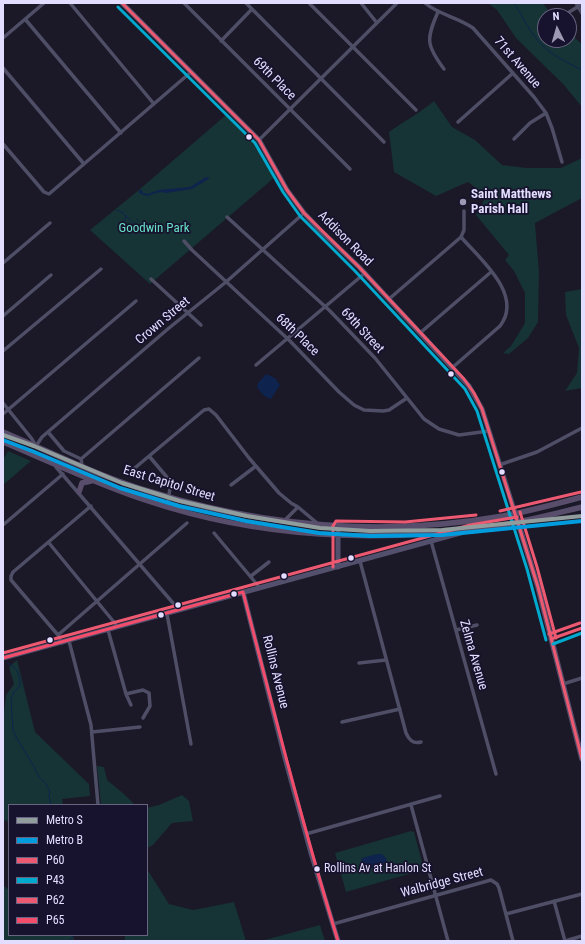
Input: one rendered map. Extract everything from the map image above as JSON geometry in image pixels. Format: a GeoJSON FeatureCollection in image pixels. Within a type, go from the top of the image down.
{"type":"FeatureCollection","features":[{"type":"Feature","properties":{"kind":"main road","name":"Addison Road"},"geometry":{"type":"LineString","coordinates":[[122,3],[259,140],[287,190],[304,214],[365,273],[464,379],[474,393],[482,409],[515,513]]}},
{"type":"Feature","properties":{"kind":"main road","name":"East Capitol Street"},"geometry":{"type":"LineString","coordinates":[[3,432],[129,485],[169,498],[231,513],[284,522],[338,526],[429,526],[515,513],[582,497]]}},
{"type":"Feature","properties":{"kind":"main road","name":"East Capitol Street"},"geometry":{"type":"LineString","coordinates":[[3,442],[93,481],[148,501],[197,515],[266,529],[338,536],[398,536],[430,534],[471,530],[518,522],[582,507]]}},
{"type":"Feature","properties":{"kind":"main road"},"geometry":{"type":"LineString","coordinates":[[79,492],[82,483],[93,481]]}},
{"type":"Feature","properties":{"kind":"main road"},"geometry":{"type":"LineString","coordinates":[[515,513],[538,588],[582,759]]}},
{"type":"Feature","properties":{"kind":"main road"},"geometry":{"type":"LineString","coordinates":[[338,526],[338,567]]}},
{"type":"Feature","properties":{"kind":"main road"},"geometry":{"type":"LineString","coordinates":[[3,658],[471,530]]}},
{"type":"Feature","properties":{"kind":"main road","name":"Rollins Avenue"},"geometry":{"type":"LineString","coordinates":[[243,592],[284,758],[338,941]]}},
{"type":"Feature","properties":{"kind":"street"},"geometry":{"type":"LineString","coordinates":[[3,38],[44,3]]}},
{"type":"Feature","properties":{"kind":"street"},"geometry":{"type":"LineString","coordinates":[[70,3],[154,104]]}},
{"type":"Feature","properties":{"kind":"street","name":"69th Place"},"geometry":{"type":"LineString","coordinates":[[184,3],[350,169]]}},
{"type":"Feature","properties":{"kind":"street"},"geometry":{"type":"LineString","coordinates":[[246,3],[384,142]]}},
{"type":"Feature","properties":{"kind":"street"},"geometry":{"type":"LineString","coordinates":[[309,3],[416,110]]}},
{"type":"Feature","properties":{"kind":"street"},"geometry":{"type":"LineString","coordinates":[[361,3],[377,23]]}},
{"type":"Feature","properties":{"kind":"street"},"geometry":{"type":"LineString","coordinates":[[259,140],[397,3]]}},
{"type":"Feature","properties":{"kind":"street","name":"71st Avenue"},"geometry":{"type":"LineString","coordinates":[[425,3],[438,12],[463,22],[473,28],[512,73],[546,113],[562,162]]}},
{"type":"Feature","properties":{"kind":"street"},"geometry":{"type":"LineString","coordinates":[[579,5],[582,13]]}},
{"type":"Feature","properties":{"kind":"street"},"geometry":{"type":"LineString","coordinates":[[221,41],[252,9]]}},
{"type":"Feature","properties":{"kind":"street"},"geometry":{"type":"LineString","coordinates":[[438,12],[430,32],[430,44],[434,55],[444,68]]}},
{"type":"Feature","properties":{"kind":"street"},"geometry":{"type":"LineString","coordinates":[[25,19],[121,133]]}},
{"type":"Feature","properties":{"kind":"street"},"geometry":{"type":"LineString","coordinates":[[3,68],[84,164]]}},
{"type":"Feature","properties":{"kind":"street"},"geometry":{"type":"LineString","coordinates":[[3,144],[42,189],[47,194],[50,194],[191,72]]}},
{"type":"Feature","properties":{"kind":"street"},"geometry":{"type":"LineString","coordinates":[[458,122],[512,73]]}},
{"type":"Feature","properties":{"kind":"street"},"geometry":{"type":"LineString","coordinates":[[514,139],[530,123],[546,113]]}},
{"type":"Feature","properties":{"kind":"street"},"geometry":{"type":"LineString","coordinates":[[389,299],[461,237],[464,230],[464,211]]}},
{"type":"Feature","properties":{"kind":"street","name":"Crown Street"},"geometry":{"type":"LineString","coordinates":[[36,446],[48,432],[226,282],[304,214]]}},
{"type":"Feature","properties":{"kind":"street","name":"69th Street"},"geometry":{"type":"LineString","coordinates":[[227,217],[325,306],[366,348],[424,419],[446,432],[464,435],[489,431]]}},
{"type":"Feature","properties":{"kind":"street"},"geometry":{"type":"LineString","coordinates":[[3,263],[50,223]]}},
{"type":"Feature","properties":{"kind":"street"},"geometry":{"type":"LineString","coordinates":[[452,367],[497,328],[504,317],[506,304],[502,285],[461,237]]}},
{"type":"Feature","properties":{"kind":"street","name":"68th Place"},"geometry":{"type":"LineString","coordinates":[[184,241],[287,338],[339,392],[358,408],[371,411],[386,411],[407,398]]}},
{"type":"Feature","properties":{"kind":"street"},"geometry":{"type":"LineString","coordinates":[[3,351],[101,269]]}},
{"type":"Feature","properties":{"kind":"street"},"geometry":{"type":"LineString","coordinates":[[420,333],[491,272]]}},
{"type":"Feature","properties":{"kind":"street"},"geometry":{"type":"LineString","coordinates":[[256,365],[365,273]]}},
{"type":"Feature","properties":{"kind":"street"},"geometry":{"type":"LineString","coordinates":[[3,316],[52,275]]}},
{"type":"Feature","properties":{"kind":"street"},"geometry":{"type":"LineString","coordinates":[[151,279],[201,325]]}},
{"type":"Feature","properties":{"kind":"street"},"geometry":{"type":"LineString","coordinates":[[3,414],[136,301]]}},
{"type":"Feature","properties":{"kind":"street"},"geometry":{"type":"LineString","coordinates":[[81,459],[199,358]]}},
{"type":"Feature","properties":{"kind":"street"},"geometry":{"type":"LineString","coordinates":[[3,403],[36,446]]}},
{"type":"Feature","properties":{"kind":"street"},"geometry":{"type":"LineString","coordinates":[[130,472],[204,410],[209,409],[279,493],[319,525]]}},
{"type":"Feature","properties":{"kind":"street"},"geometry":{"type":"LineString","coordinates":[[499,465],[537,452],[582,428]]}},
{"type":"Feature","properties":{"kind":"street"},"geometry":{"type":"LineString","coordinates":[[48,432],[64,451],[81,459]]}},
{"type":"Feature","properties":{"kind":"street"},"geometry":{"type":"LineString","coordinates":[[149,456],[171,482],[167,507]]}},
{"type":"Feature","properties":{"kind":"street"},"geometry":{"type":"LineString","coordinates":[[81,459],[82,466]]}},
{"type":"Feature","properties":{"kind":"street"},"geometry":{"type":"LineString","coordinates":[[49,461],[59,469],[179,610]]}},
{"type":"Feature","properties":{"kind":"street"},"geometry":{"type":"LineString","coordinates":[[231,485],[256,466]]}},
{"type":"Feature","properties":{"kind":"street"},"geometry":{"type":"LineString","coordinates":[[3,525],[63,474]]}},
{"type":"Feature","properties":{"kind":"street"},"geometry":{"type":"LineString","coordinates":[[62,642],[58,635],[14,584],[11,579],[12,574],[91,506]]}},
{"type":"Feature","properties":{"kind":"street"},"geometry":{"type":"LineString","coordinates":[[284,522],[298,507]]}},
{"type":"Feature","properties":{"kind":"street"},"geometry":{"type":"LineString","coordinates":[[58,635],[187,523]]}},
{"type":"Feature","properties":{"kind":"street"},"geometry":{"type":"LineString","coordinates":[[214,533],[260,588]]}},
{"type":"Feature","properties":{"kind":"street","name":"Zelma Avenue"},"geometry":{"type":"LineString","coordinates":[[431,541],[496,774]]}},
{"type":"Feature","properties":{"kind":"street"},"geometry":{"type":"LineString","coordinates":[[49,543],[118,627]]}},
{"type":"Feature","properties":{"kind":"street"},"geometry":{"type":"LineString","coordinates":[[360,561],[408,738],[414,742],[421,742]]}},
{"type":"Feature","properties":{"kind":"street"},"geometry":{"type":"LineString","coordinates":[[251,576],[268,562]]}},
{"type":"Feature","properties":{"kind":"street"},"geometry":{"type":"LineString","coordinates":[[167,614],[191,744]]}},
{"type":"Feature","properties":{"kind":"street"},"geometry":{"type":"LineString","coordinates":[[456,630],[477,625]]}},
{"type":"Feature","properties":{"kind":"street"},"geometry":{"type":"LineString","coordinates":[[108,630],[126,694],[131,705]]}},
{"type":"Feature","properties":{"kind":"street"},"geometry":{"type":"LineString","coordinates":[[69,641],[90,718],[98,804]]}},
{"type":"Feature","properties":{"kind":"street"},"geometry":{"type":"LineString","coordinates":[[359,663],[386,660]]}},
{"type":"Feature","properties":{"kind":"street"},"geometry":{"type":"LineString","coordinates":[[562,684],[582,678]]}},
{"type":"Feature","properties":{"kind":"street"},"geometry":{"type":"LineString","coordinates":[[126,694],[142,690],[149,693],[150,706],[143,718]]}},
{"type":"Feature","properties":{"kind":"street"},"geometry":{"type":"LineString","coordinates":[[342,722],[400,709]]}},
{"type":"Feature","properties":{"kind":"street"},"geometry":{"type":"LineString","coordinates":[[92,732],[140,727]]}},
{"type":"Feature","properties":{"kind":"street"},"geometry":{"type":"LineString","coordinates":[[306,834],[440,796]]}},
{"type":"Feature","properties":{"kind":"street"},"geometry":{"type":"LineString","coordinates":[[411,805],[448,941]]}},
{"type":"Feature","properties":{"kind":"street","name":"Walbridge Street"},"geometry":{"type":"LineString","coordinates":[[333,924],[491,880],[497,884],[513,941]]}},
{"type":"Feature","properties":{"kind":"street"},"geometry":{"type":"LineString","coordinates":[[506,914],[582,894]]}},
{"type":"Feature","properties":{"kind":"street"},"geometry":{"type":"LineString","coordinates":[[554,901],[565,941],[582,936]]}},
{"type":"Feature","properties":{"kind":"green space"},"geometry":{"type":"Polygon","coordinates":[[[488,3],[543,3],[546,8],[537,8],[537,48],[577,48],[577,40],[582,44],[582,107],[564,85],[516,38],[497,10],[488,3]]]}},
{"type":"Feature","properties":{"kind":"green space"},"geometry":{"type":"Polygon","coordinates":[[[434,101],[452,127],[475,140],[502,165],[527,168],[561,168],[582,158],[582,198],[535,223],[539,272],[538,322],[528,338],[509,354],[503,353],[511,346],[525,323],[525,293],[514,271],[505,260],[509,255],[476,215],[486,196],[468,182],[436,196],[394,172],[389,132],[434,101]]]}},
{"type":"Feature","properties":{"kind":"green space","name":"Goodwin Park"},"geometry":{"type":"Polygon","coordinates":[[[227,114],[253,139],[275,177],[150,284],[90,230],[227,114]]]}},
{"type":"Feature","properties":{"kind":"green space"},"geometry":{"type":"Polygon","coordinates":[[[582,289],[582,388],[565,391],[577,373],[579,348],[566,315],[565,292],[582,289]]]}},
{"type":"Feature","properties":{"kind":"green space"},"geometry":{"type":"Polygon","coordinates":[[[8,451],[31,461],[3,485],[3,460],[8,451]]]}},
{"type":"Feature","properties":{"kind":"green space"},"geometry":{"type":"Polygon","coordinates":[[[17,660],[35,732],[89,784],[90,796],[62,799],[63,804],[8,804],[8,824],[7,820],[3,821],[3,721],[6,695],[14,684],[9,667],[17,660]]]}},
{"type":"Feature","properties":{"kind":"green space"},"geometry":{"type":"Polygon","coordinates":[[[97,766],[104,767],[107,780],[134,804],[101,804],[97,766]]]}},
{"type":"Feature","properties":{"kind":"green space"},"geometry":{"type":"Polygon","coordinates":[[[182,795],[189,801],[193,821],[172,823],[153,845],[148,848],[148,808],[159,805],[182,795]]]}},
{"type":"Feature","properties":{"kind":"green space"},"geometry":{"type":"Polygon","coordinates":[[[411,831],[414,832],[424,869],[423,870],[346,892],[335,853],[411,831]]]}},
{"type":"Feature","properties":{"kind":"green space"},"geometry":{"type":"Polygon","coordinates":[[[148,871],[169,904],[193,910],[234,902],[246,941],[125,941],[125,936],[148,936],[148,871]]]}},
{"type":"Feature","properties":{"kind":"green space"},"geometry":{"type":"Polygon","coordinates":[[[3,885],[8,889],[8,936],[73,936],[74,941],[3,941],[3,885]]]}},
{"type":"Feature","properties":{"kind":"green space"},"geometry":{"type":"Polygon","coordinates":[[[320,925],[325,941],[261,941],[320,925]]]}},
{"type":"Feature","properties":{"kind":"water"},"geometry":{"type":"Polygon","coordinates":[[[206,177],[210,178],[192,189],[166,193],[160,192],[147,196],[138,192],[141,189],[143,193],[148,194],[159,190],[190,187],[206,177]]]}},
{"type":"Feature","properties":{"kind":"water"},"geometry":{"type":"Polygon","coordinates":[[[266,374],[275,378],[280,385],[271,399],[263,394],[257,387],[258,383],[266,374]]]}},
{"type":"Feature","properties":{"kind":"water"},"geometry":{"type":"Polygon","coordinates":[[[382,854],[387,859],[384,864],[377,867],[368,868],[362,863],[362,858],[382,854]]]}},
{"type":"Feature","properties":{"kind":"waterway"},"geometry":{"type":"LineString","coordinates":[[514,3],[530,30],[546,49],[582,70]]}},
{"type":"Feature","properties":{"kind":"waterway"},"geometry":{"type":"LineString","coordinates":[[117,210],[135,223]]}},
{"type":"Feature","properties":{"kind":"waterway"},"geometry":{"type":"LineString","coordinates":[[122,229],[126,216]]}},
{"type":"Feature","properties":{"kind":"waterway"},"geometry":{"type":"LineString","coordinates":[[7,663],[16,669],[20,682],[20,686],[14,692],[11,699],[13,730],[39,777],[46,784],[50,792],[49,796],[51,804]]}},
{"type":"Feature","properties":{"kind":"waterway"},"geometry":{"type":"LineString","coordinates":[[69,941],[73,936]]}},
{"type":"Feature","properties":{"kind":"metro line","name":"S"},"geometry":{"type":"LineString","coordinates":[[3,435],[34,446],[122,483],[180,501],[247,516],[320,528],[370,531],[442,530],[582,516]]}},
{"type":"Feature","properties":{"kind":"metro line","name":"B"},"geometry":{"type":"LineString","coordinates":[[3,440],[120,488],[179,506],[246,521],[319,533],[370,536],[442,535],[582,521]]}},
{"type":"Feature","properties":{"kind":"transit line","name":"P60"},"geometry":{"type":"LineString","coordinates":[[122,3],[259,140],[287,190],[304,213],[359,267],[464,379],[474,393],[482,409],[538,587],[582,759]]}},
{"type":"Feature","properties":{"kind":"transit line","name":"P43"},"geometry":{"type":"LineString","coordinates":[[118,7],[255,143],[283,192],[300,216],[355,271],[465,389],[477,411],[527,569],[546,640]]}},
{"type":"Feature","properties":{"kind":"transit line","name":"P62"},"geometry":{"type":"LineString","coordinates":[[500,511],[581,492]]}},
{"type":"Feature","properties":{"kind":"transit line","name":"P62"},"geometry":{"type":"LineString","coordinates":[[520,512],[537,567],[556,638]]}},
{"type":"Feature","properties":{"kind":"transit line","name":"P62"},"geometry":{"type":"LineString","coordinates":[[333,567],[333,526],[336,521],[405,522],[476,515]]}},
{"type":"Feature","properties":{"kind":"transit line","name":"P62"},"geometry":{"type":"LineString","coordinates":[[3,653],[470,525],[517,517]]}},
{"type":"Feature","properties":{"kind":"transit line","name":"P65"},"geometry":{"type":"LineString","coordinates":[[243,592],[300,811],[338,941]]}},
{"type":"Feature","properties":{"kind":"transit line","name":"P65"},"geometry":{"type":"LineString","coordinates":[[3,658],[243,592]]}},
{"type":"Feature","properties":{"kind":"transit line","name":"P62"},"geometry":{"type":"LineString","coordinates":[[549,634],[580,623]]}},
{"type":"Feature","properties":{"kind":"transit line","name":"P60"},"geometry":{"type":"LineString","coordinates":[[551,639],[582,628]]}},
{"type":"Feature","properties":{"kind":"transit line","name":"P43"},"geometry":{"type":"LineString","coordinates":[[553,644],[582,633]]}},
{"type":"Feature","properties":{"kind":"place","name":"Saint Matthews Parish Hall"},"geometry":{"type":"Point","coordinates":[463,202]}},
{"type":"Feature","properties":{"kind":"place","name":"Rollins Av at Hanlon St"},"geometry":{"type":"Point","coordinates":[317,869]}}]}
